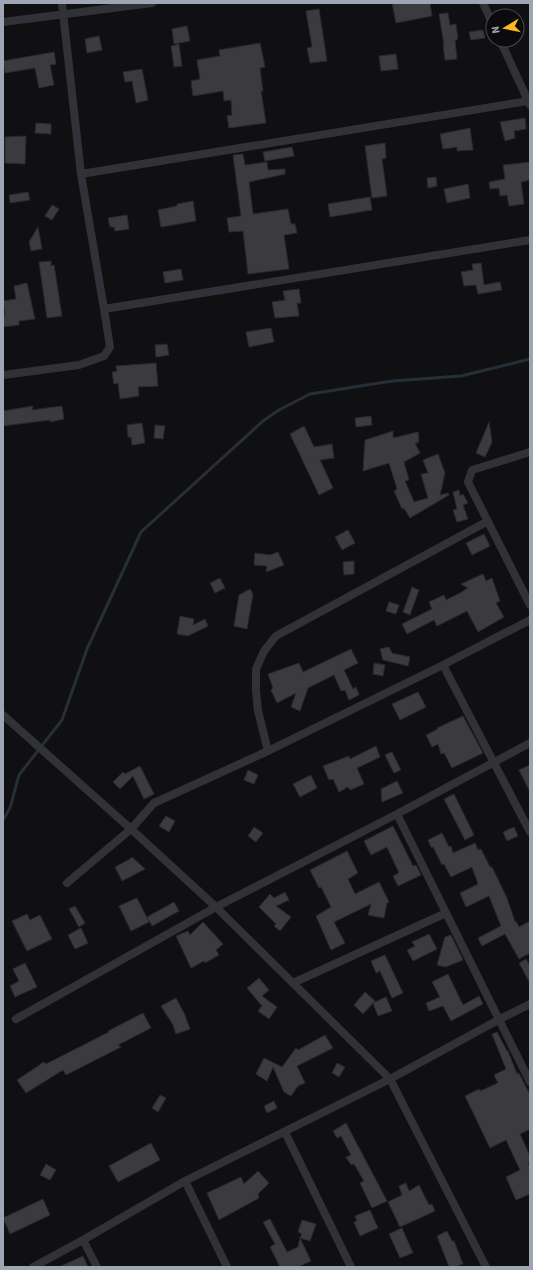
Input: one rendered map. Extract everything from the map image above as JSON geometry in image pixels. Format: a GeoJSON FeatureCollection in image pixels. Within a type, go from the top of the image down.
{"type":"FeatureCollection","features":[{"type":"Feature","properties":{"kind":"street"},"geometry":{"type":"LineString","coordinates":[[3,375],[79,365],[104,356],[110,347],[81,174],[62,3]]}},
{"type":"Feature","properties":{"kind":"street"},"geometry":{"type":"LineString","coordinates":[[3,22],[152,3]]}},
{"type":"Feature","properties":{"kind":"street"},"geometry":{"type":"LineString","coordinates":[[81,174],[529,103],[504,48]]}},
{"type":"Feature","properties":{"kind":"street"},"geometry":{"type":"LineString","coordinates":[[104,309],[530,240]]}},
{"type":"Feature","properties":{"kind":"street"},"geometry":{"type":"LineString","coordinates":[[530,452],[472,470],[468,482],[530,605]]}},
{"type":"Feature","properties":{"kind":"street"},"geometry":{"type":"LineString","coordinates":[[268,751],[258,711],[256,669],[264,651],[276,636],[312,615],[488,521]]}},
{"type":"Feature","properties":{"kind":"street"},"geometry":{"type":"LineString","coordinates":[[67,883],[131,829],[154,803],[268,751],[443,665],[530,620]]}},
{"type":"Feature","properties":{"kind":"street"},"geometry":{"type":"LineString","coordinates":[[443,665],[530,832]]}},
{"type":"Feature","properties":{"kind":"street"},"geometry":{"type":"LineString","coordinates":[[3,715],[216,907],[390,1079],[486,1267]]}},
{"type":"Feature","properties":{"kind":"street"},"geometry":{"type":"LineString","coordinates":[[16,1019],[216,907],[397,814],[530,743]]}},
{"type":"Feature","properties":{"kind":"street"},"geometry":{"type":"LineString","coordinates":[[397,814],[530,1082]]}},
{"type":"Feature","properties":{"kind":"street"},"geometry":{"type":"LineString","coordinates":[[293,984],[446,913]]}},
{"type":"Feature","properties":{"kind":"street"},"geometry":{"type":"LineString","coordinates":[[33,1267],[83,1240],[185,1180],[390,1079],[530,1004]]}},
{"type":"Feature","properties":{"kind":"street"},"geometry":{"type":"LineString","coordinates":[[285,1132],[351,1267]]}},
{"type":"Feature","properties":{"kind":"street"},"geometry":{"type":"LineString","coordinates":[[185,1180],[227,1267]]}},
{"type":"Feature","properties":{"kind":"street"},"geometry":{"type":"LineString","coordinates":[[83,1240],[97,1267]]}},
{"type":"Feature","properties":{"kind":"building"},"geometry":{"type":"Polygon","coordinates":[[[392,3],[430,3],[432,16],[396,23],[392,3]]]}},
{"type":"Feature","properties":{"kind":"building"},"geometry":{"type":"Polygon","coordinates":[[[319,9],[327,61],[310,63],[307,48],[312,47],[306,11],[319,9]]]}},
{"type":"Feature","properties":{"kind":"building"},"geometry":{"type":"Polygon","coordinates":[[[448,13],[450,25],[456,24],[458,39],[455,40],[457,59],[445,60],[439,14],[448,13]]]}},
{"type":"Feature","properties":{"kind":"building"},"geometry":{"type":"Polygon","coordinates":[[[187,26],[190,41],[174,44],[172,29],[187,26]]]}},
{"type":"Feature","properties":{"kind":"building"},"geometry":{"type":"Polygon","coordinates":[[[483,30],[485,38],[471,40],[469,32],[483,30]]]}},
{"type":"Feature","properties":{"kind":"building"},"geometry":{"type":"Polygon","coordinates":[[[99,36],[102,50],[87,53],[85,39],[99,36]]]}},
{"type":"Feature","properties":{"kind":"building"},"geometry":{"type":"Polygon","coordinates":[[[260,43],[265,67],[260,68],[263,91],[261,91],[266,123],[229,128],[227,116],[232,115],[231,100],[224,101],[223,91],[193,96],[191,81],[200,79],[197,60],[220,56],[219,50],[260,43]]]}},
{"type":"Feature","properties":{"kind":"building"},"geometry":{"type":"Polygon","coordinates":[[[179,44],[182,66],[174,67],[171,46],[179,44]]]}},
{"type":"Feature","properties":{"kind":"building"},"geometry":{"type":"Polygon","coordinates":[[[54,52],[56,64],[50,65],[54,85],[39,88],[35,68],[5,73],[3,61],[54,52]]]}},
{"type":"Feature","properties":{"kind":"building"},"geometry":{"type":"Polygon","coordinates":[[[396,54],[398,69],[381,71],[379,56],[396,54]]]}},
{"type":"Feature","properties":{"kind":"building"},"geometry":{"type":"Polygon","coordinates":[[[142,69],[148,100],[136,103],[132,81],[125,82],[123,72],[142,69]]]}},
{"type":"Feature","properties":{"kind":"building"},"geometry":{"type":"Polygon","coordinates":[[[525,118],[526,129],[514,131],[515,138],[505,141],[500,122],[525,118]]]}},
{"type":"Feature","properties":{"kind":"building"},"geometry":{"type":"Polygon","coordinates":[[[36,123],[51,124],[51,134],[35,133],[36,123]]]}},
{"type":"Feature","properties":{"kind":"building"},"geometry":{"type":"Polygon","coordinates":[[[470,128],[473,150],[457,151],[457,147],[443,149],[440,134],[470,128]]]}},
{"type":"Feature","properties":{"kind":"building"},"geometry":{"type":"Polygon","coordinates":[[[26,136],[25,164],[5,163],[5,137],[26,136]]]}},
{"type":"Feature","properties":{"kind":"building"},"geometry":{"type":"Polygon","coordinates":[[[385,143],[386,158],[382,159],[387,196],[372,198],[365,146],[385,143]]]}},
{"type":"Feature","properties":{"kind":"building"},"geometry":{"type":"Polygon","coordinates":[[[292,147],[294,156],[265,161],[263,152],[292,147]]]}},
{"type":"Feature","properties":{"kind":"building"},"geometry":{"type":"Polygon","coordinates":[[[243,154],[245,165],[267,162],[268,170],[285,169],[285,174],[249,182],[253,214],[288,209],[291,224],[295,224],[297,233],[284,235],[289,269],[248,274],[243,231],[229,232],[227,218],[241,216],[233,155],[243,154]]]}},
{"type":"Feature","properties":{"kind":"building"},"geometry":{"type":"Polygon","coordinates":[[[530,162],[530,180],[521,182],[524,204],[509,206],[507,195],[500,196],[499,188],[490,189],[489,182],[505,179],[503,165],[530,162]]]}},
{"type":"Feature","properties":{"kind":"building"},"geometry":{"type":"Polygon","coordinates":[[[436,177],[437,186],[428,188],[427,178],[436,177]]]}},
{"type":"Feature","properties":{"kind":"building"},"geometry":{"type":"Polygon","coordinates":[[[468,184],[470,198],[447,203],[444,189],[468,184]]]}},
{"type":"Feature","properties":{"kind":"building"},"geometry":{"type":"Polygon","coordinates":[[[28,192],[30,200],[10,203],[9,195],[28,192]]]}},
{"type":"Feature","properties":{"kind":"building"},"geometry":{"type":"Polygon","coordinates":[[[370,197],[372,210],[330,217],[328,204],[370,197]]]}},
{"type":"Feature","properties":{"kind":"building"},"geometry":{"type":"Polygon","coordinates":[[[193,201],[196,221],[161,227],[158,210],[193,201]]]}},
{"type":"Feature","properties":{"kind":"building"},"geometry":{"type":"Polygon","coordinates":[[[52,205],[59,209],[52,220],[45,216],[52,205]]]}},
{"type":"Feature","properties":{"kind":"building"},"geometry":{"type":"Polygon","coordinates":[[[127,215],[129,229],[115,231],[114,227],[110,227],[108,218],[127,215]]]}},
{"type":"Feature","properties":{"kind":"building"},"geometry":{"type":"Polygon","coordinates":[[[38,227],[42,249],[31,251],[29,242],[38,227]]]}},
{"type":"Feature","properties":{"kind":"building"},"geometry":{"type":"Polygon","coordinates":[[[51,261],[51,266],[54,265],[62,316],[47,318],[39,262],[51,261]]]}},
{"type":"Feature","properties":{"kind":"building"},"geometry":{"type":"Polygon","coordinates":[[[481,263],[484,285],[500,282],[502,290],[478,294],[476,285],[464,286],[461,272],[473,270],[472,264],[481,263]]]}},
{"type":"Feature","properties":{"kind":"building"},"geometry":{"type":"Polygon","coordinates":[[[181,269],[183,280],[165,283],[163,272],[181,269]]]}},
{"type":"Feature","properties":{"kind":"building"},"geometry":{"type":"Polygon","coordinates":[[[27,283],[35,319],[19,321],[19,325],[3,327],[3,315],[5,315],[3,301],[16,299],[14,286],[27,283]]]}},
{"type":"Feature","properties":{"kind":"building"},"geometry":{"type":"Polygon","coordinates":[[[299,289],[301,303],[297,303],[299,316],[275,318],[272,302],[285,300],[283,291],[299,289]]]}},
{"type":"Feature","properties":{"kind":"building"},"geometry":{"type":"Polygon","coordinates":[[[271,328],[274,342],[249,347],[246,332],[271,328]]]}},
{"type":"Feature","properties":{"kind":"building"},"geometry":{"type":"Polygon","coordinates":[[[167,344],[169,355],[156,357],[155,345],[167,344]]]}},
{"type":"Feature","properties":{"kind":"building"},"geometry":{"type":"Polygon","coordinates":[[[156,363],[158,386],[138,387],[139,396],[120,399],[118,383],[114,384],[112,372],[117,371],[116,366],[156,363]]]}},
{"type":"Feature","properties":{"kind":"building"},"geometry":{"type":"Polygon","coordinates":[[[33,406],[32,410],[62,406],[64,419],[50,422],[50,420],[3,426],[3,411],[33,406]]]}},
{"type":"Feature","properties":{"kind":"building"},"geometry":{"type":"Polygon","coordinates":[[[371,416],[372,425],[356,427],[355,418],[371,416]]]}},
{"type":"Feature","properties":{"kind":"building"},"geometry":{"type":"Polygon","coordinates":[[[489,422],[492,442],[485,457],[476,453],[489,422]]]}},
{"type":"Feature","properties":{"kind":"building"},"geometry":{"type":"Polygon","coordinates":[[[142,423],[145,443],[132,445],[131,437],[128,437],[127,425],[142,423]]]}},
{"type":"Feature","properties":{"kind":"building"},"geometry":{"type":"Polygon","coordinates":[[[155,425],[165,426],[163,439],[154,438],[155,425]]]}},
{"type":"Feature","properties":{"kind":"building"},"geometry":{"type":"Polygon","coordinates":[[[304,426],[314,447],[332,444],[334,458],[320,460],[333,488],[319,495],[290,434],[304,426]]]}},
{"type":"Feature","properties":{"kind":"building"},"geometry":{"type":"Polygon","coordinates":[[[393,431],[393,438],[418,432],[419,441],[418,443],[415,443],[420,453],[404,462],[409,480],[405,481],[414,502],[428,498],[421,474],[428,473],[423,460],[438,454],[445,473],[440,495],[448,493],[449,495],[410,518],[404,508],[402,509],[394,491],[397,489],[389,463],[363,471],[365,440],[393,431]]]}},
{"type":"Feature","properties":{"kind":"building"},"geometry":{"type":"Polygon","coordinates":[[[459,490],[460,496],[463,494],[468,503],[463,505],[468,519],[457,522],[453,510],[457,509],[453,492],[459,490]]]}},
{"type":"Feature","properties":{"kind":"building"},"geometry":{"type":"Polygon","coordinates":[[[348,530],[355,543],[342,550],[335,537],[348,530]]]}},
{"type":"Feature","properties":{"kind":"building"},"geometry":{"type":"Polygon","coordinates":[[[484,534],[490,546],[472,555],[466,543],[484,534]]]}},
{"type":"Feature","properties":{"kind":"building"},"geometry":{"type":"Polygon","coordinates":[[[278,552],[284,565],[266,572],[267,566],[254,565],[255,553],[270,555],[278,552]]]}},
{"type":"Feature","properties":{"kind":"building"},"geometry":{"type":"Polygon","coordinates":[[[354,561],[354,574],[344,575],[343,562],[354,561]]]}},
{"type":"Feature","properties":{"kind":"building"},"geometry":{"type":"Polygon","coordinates":[[[483,574],[486,581],[492,578],[500,601],[496,603],[504,617],[478,632],[467,611],[437,626],[434,620],[407,634],[402,624],[432,609],[429,602],[444,595],[446,600],[460,593],[468,588],[461,584],[483,574]]]}},
{"type":"Feature","properties":{"kind":"building"},"geometry":{"type":"Polygon","coordinates":[[[220,578],[225,588],[215,593],[210,583],[220,578]]]}},
{"type":"Feature","properties":{"kind":"building"},"geometry":{"type":"Polygon","coordinates":[[[412,587],[419,590],[410,615],[403,612],[412,587]]]}},
{"type":"Feature","properties":{"kind":"building"},"geometry":{"type":"Polygon","coordinates":[[[250,589],[253,594],[247,629],[234,626],[239,595],[250,589]]]}},
{"type":"Feature","properties":{"kind":"building"},"geometry":{"type":"Polygon","coordinates":[[[389,602],[399,605],[396,614],[386,611],[389,602]]]}},
{"type":"Feature","properties":{"kind":"building"},"geometry":{"type":"Polygon","coordinates":[[[180,616],[194,619],[193,625],[205,619],[208,626],[188,636],[177,634],[180,616]]]}},
{"type":"Feature","properties":{"kind":"building"},"geometry":{"type":"Polygon","coordinates":[[[389,647],[392,653],[410,657],[408,666],[383,660],[380,649],[389,647]]]}},
{"type":"Feature","properties":{"kind":"building"},"geometry":{"type":"Polygon","coordinates":[[[351,649],[358,663],[344,670],[353,689],[356,687],[359,695],[349,700],[345,690],[341,691],[334,675],[308,688],[300,711],[291,707],[296,693],[277,703],[271,690],[273,688],[268,674],[299,663],[303,672],[351,649]]]}},
{"type":"Feature","properties":{"kind":"building"},"geometry":{"type":"Polygon","coordinates":[[[374,663],[385,665],[383,676],[373,674],[374,663]]]}},
{"type":"Feature","properties":{"kind":"building"},"geometry":{"type":"Polygon","coordinates":[[[418,692],[426,707],[400,720],[392,704],[418,692]]]}},
{"type":"Feature","properties":{"kind":"building"},"geometry":{"type":"Polygon","coordinates":[[[463,716],[483,753],[452,768],[444,753],[441,754],[438,744],[432,747],[426,735],[438,729],[437,728],[463,716]]]}},
{"type":"Feature","properties":{"kind":"building"},"geometry":{"type":"Polygon","coordinates":[[[376,746],[380,757],[357,768],[364,784],[350,790],[348,787],[339,792],[333,779],[329,780],[323,766],[349,756],[350,759],[376,746]]]}},
{"type":"Feature","properties":{"kind":"building"},"geometry":{"type":"Polygon","coordinates":[[[392,752],[401,770],[394,773],[385,755],[392,752]]]}},
{"type":"Feature","properties":{"kind":"building"},"geometry":{"type":"Polygon","coordinates":[[[530,765],[530,792],[519,770],[530,765]]]}},
{"type":"Feature","properties":{"kind":"building"},"geometry":{"type":"Polygon","coordinates":[[[140,766],[154,794],[144,799],[133,776],[120,789],[113,782],[123,772],[125,774],[140,766]]]}},
{"type":"Feature","properties":{"kind":"building"},"geometry":{"type":"Polygon","coordinates":[[[248,770],[258,775],[254,784],[244,780],[248,770]]]}},
{"type":"Feature","properties":{"kind":"building"},"geometry":{"type":"Polygon","coordinates":[[[311,775],[317,788],[300,797],[293,784],[311,775]]]}},
{"type":"Feature","properties":{"kind":"building"},"geometry":{"type":"Polygon","coordinates":[[[397,781],[403,793],[382,802],[381,789],[397,781]]]}},
{"type":"Feature","properties":{"kind":"building"},"geometry":{"type":"Polygon","coordinates":[[[454,794],[474,835],[465,840],[444,799],[454,794]]]}},
{"type":"Feature","properties":{"kind":"building"},"geometry":{"type":"Polygon","coordinates":[[[166,816],[175,821],[169,832],[159,826],[166,816]]]}},
{"type":"Feature","properties":{"kind":"building"},"geometry":{"type":"Polygon","coordinates":[[[393,826],[413,866],[416,865],[421,875],[398,886],[393,876],[399,873],[387,847],[371,855],[364,841],[393,826]]]}},
{"type":"Feature","properties":{"kind":"building"},"geometry":{"type":"Polygon","coordinates":[[[254,827],[263,833],[256,842],[248,836],[254,827]]]}},
{"type":"Feature","properties":{"kind":"building"},"geometry":{"type":"Polygon","coordinates":[[[514,827],[518,836],[507,841],[503,832],[514,827]]]}},
{"type":"Feature","properties":{"kind":"building"},"geometry":{"type":"Polygon","coordinates":[[[442,833],[449,847],[451,846],[453,853],[475,843],[478,850],[481,849],[490,867],[492,867],[507,898],[515,922],[516,921],[519,927],[530,921],[530,953],[519,959],[505,934],[482,946],[478,938],[501,926],[489,896],[466,907],[460,893],[478,884],[472,867],[451,877],[444,864],[442,865],[428,840],[442,833]]]}},
{"type":"Feature","properties":{"kind":"building"},"geometry":{"type":"Polygon","coordinates":[[[347,851],[358,873],[348,879],[355,894],[379,882],[389,902],[387,903],[384,918],[368,915],[371,904],[334,922],[345,943],[331,950],[316,916],[331,907],[310,870],[347,851]]]}},
{"type":"Feature","properties":{"kind":"building"},"geometry":{"type":"Polygon","coordinates":[[[132,857],[145,869],[122,881],[115,867],[132,857]]]}},
{"type":"Feature","properties":{"kind":"building"},"geometry":{"type":"Polygon","coordinates":[[[285,892],[289,900],[276,906],[291,917],[280,931],[274,926],[276,924],[259,907],[270,894],[274,898],[285,892]]]}},
{"type":"Feature","properties":{"kind":"building"},"geometry":{"type":"Polygon","coordinates":[[[137,898],[149,922],[131,931],[119,906],[137,898]]]}},
{"type":"Feature","properties":{"kind":"building"},"geometry":{"type":"Polygon","coordinates":[[[174,902],[179,911],[152,926],[147,917],[174,902]]]}},
{"type":"Feature","properties":{"kind":"building"},"geometry":{"type":"Polygon","coordinates":[[[75,906],[85,923],[79,927],[69,909],[75,906]]]}},
{"type":"Feature","properties":{"kind":"building"},"geometry":{"type":"Polygon","coordinates":[[[27,914],[30,920],[40,915],[52,939],[27,951],[12,921],[27,914]]]}},
{"type":"Feature","properties":{"kind":"building"},"geometry":{"type":"Polygon","coordinates":[[[203,922],[223,944],[216,950],[219,955],[205,963],[204,961],[191,968],[176,936],[188,931],[190,935],[203,922]]]}},
{"type":"Feature","properties":{"kind":"building"},"geometry":{"type":"Polygon","coordinates":[[[81,928],[88,943],[75,949],[68,935],[81,928]]]}},
{"type":"Feature","properties":{"kind":"building"},"geometry":{"type":"Polygon","coordinates":[[[429,934],[437,949],[413,961],[407,950],[415,946],[412,942],[429,934]]]}},
{"type":"Feature","properties":{"kind":"building"},"geometry":{"type":"Polygon","coordinates":[[[451,935],[463,960],[446,967],[437,965],[445,937],[451,935]]]}},
{"type":"Feature","properties":{"kind":"building"},"geometry":{"type":"Polygon","coordinates":[[[385,955],[403,993],[392,998],[380,971],[376,973],[371,961],[385,955]]]}},
{"type":"Feature","properties":{"kind":"building"},"geometry":{"type":"Polygon","coordinates":[[[526,959],[530,966],[530,983],[519,963],[526,959]]]}},
{"type":"Feature","properties":{"kind":"building"},"geometry":{"type":"Polygon","coordinates":[[[25,963],[37,987],[15,997],[10,986],[19,981],[13,969],[25,963]]]}},
{"type":"Feature","properties":{"kind":"building"},"geometry":{"type":"Polygon","coordinates":[[[448,974],[463,1005],[479,996],[483,1004],[451,1021],[443,1006],[429,1011],[426,1003],[440,997],[432,982],[448,974]]]}},
{"type":"Feature","properties":{"kind":"building"},"geometry":{"type":"Polygon","coordinates":[[[259,978],[269,990],[262,996],[277,1007],[269,1019],[258,1011],[262,1006],[247,988],[259,978]]]}},
{"type":"Feature","properties":{"kind":"building"},"geometry":{"type":"Polygon","coordinates":[[[365,992],[375,1001],[363,1014],[354,1005],[365,992]]]}},
{"type":"Feature","properties":{"kind":"building"},"geometry":{"type":"Polygon","coordinates":[[[386,997],[392,1011],[378,1016],[373,1003],[386,997]]]}},
{"type":"Feature","properties":{"kind":"building"},"geometry":{"type":"Polygon","coordinates":[[[176,998],[185,1015],[190,1029],[176,1034],[173,1025],[161,1006],[176,998]]]}},
{"type":"Feature","properties":{"kind":"building"},"geometry":{"type":"Polygon","coordinates":[[[143,1013],[151,1028],[118,1045],[121,1047],[66,1075],[63,1070],[26,1093],[17,1080],[44,1062],[46,1064],[143,1013]]]}},
{"type":"Feature","properties":{"kind":"building"},"geometry":{"type":"Polygon","coordinates":[[[497,1032],[508,1051],[517,1074],[519,1073],[530,1095],[530,1129],[520,1134],[530,1156],[530,1161],[528,1162],[530,1168],[530,1194],[516,1200],[506,1177],[520,1170],[506,1140],[490,1148],[465,1096],[479,1089],[480,1091],[498,1083],[494,1075],[506,1069],[492,1034],[497,1032]]]}},
{"type":"Feature","properties":{"kind":"building"},"geometry":{"type":"Polygon","coordinates":[[[325,1035],[333,1048],[297,1066],[305,1083],[298,1086],[291,1096],[284,1092],[273,1067],[267,1081],[256,1074],[264,1058],[282,1067],[296,1048],[298,1050],[325,1035]]]}},
{"type":"Feature","properties":{"kind":"building"},"geometry":{"type":"Polygon","coordinates":[[[337,1063],[345,1067],[339,1077],[332,1073],[337,1063]]]}},
{"type":"Feature","properties":{"kind":"building"},"geometry":{"type":"Polygon","coordinates":[[[160,1095],[166,1098],[158,1112],[152,1108],[160,1095]]]}},
{"type":"Feature","properties":{"kind":"building"},"geometry":{"type":"Polygon","coordinates":[[[274,1101],[277,1108],[267,1113],[264,1106],[274,1101]]]}},
{"type":"Feature","properties":{"kind":"building"},"geometry":{"type":"Polygon","coordinates":[[[346,1123],[387,1201],[372,1208],[360,1183],[364,1181],[354,1164],[351,1165],[346,1157],[351,1155],[341,1136],[337,1138],[333,1131],[346,1123]]]}},
{"type":"Feature","properties":{"kind":"building"},"geometry":{"type":"Polygon","coordinates":[[[151,1143],[160,1160],[118,1182],[109,1166],[151,1143]]]}},
{"type":"Feature","properties":{"kind":"building"},"geometry":{"type":"Polygon","coordinates":[[[46,1164],[56,1170],[50,1180],[40,1175],[46,1164]]]}},
{"type":"Feature","properties":{"kind":"building"},"geometry":{"type":"Polygon","coordinates":[[[258,1171],[269,1183],[258,1194],[259,1198],[219,1220],[207,1193],[241,1177],[244,1184],[258,1171]]]}},
{"type":"Feature","properties":{"kind":"building"},"geometry":{"type":"Polygon","coordinates":[[[406,1183],[409,1191],[419,1185],[429,1205],[432,1204],[435,1211],[400,1227],[388,1202],[402,1195],[399,1186],[406,1183]]]}},
{"type":"Feature","properties":{"kind":"building"},"geometry":{"type":"Polygon","coordinates":[[[43,1199],[50,1215],[10,1234],[3,1218],[43,1199]]]}},
{"type":"Feature","properties":{"kind":"building"},"geometry":{"type":"Polygon","coordinates":[[[370,1210],[378,1228],[360,1236],[354,1222],[357,1221],[355,1216],[370,1210]]]}},
{"type":"Feature","properties":{"kind":"building"},"geometry":{"type":"Polygon","coordinates":[[[270,1219],[287,1252],[298,1247],[300,1238],[311,1261],[298,1267],[280,1267],[270,1247],[275,1244],[263,1222],[270,1219]]]}},
{"type":"Feature","properties":{"kind":"building"},"geometry":{"type":"Polygon","coordinates":[[[302,1220],[316,1224],[310,1241],[300,1238],[302,1234],[298,1232],[302,1220]]]}},
{"type":"Feature","properties":{"kind":"building"},"geometry":{"type":"Polygon","coordinates":[[[402,1228],[413,1253],[400,1258],[389,1234],[402,1228]]]}},
{"type":"Feature","properties":{"kind":"building"},"geometry":{"type":"Polygon","coordinates":[[[447,1231],[452,1241],[454,1241],[463,1264],[455,1267],[449,1267],[437,1236],[447,1231]]]}},
{"type":"Feature","properties":{"kind":"building"},"geometry":{"type":"Polygon","coordinates":[[[83,1256],[88,1267],[59,1267],[83,1256]]]}},
{"type":"Feature","properties":{"kind":"waterway"},"geometry":{"type":"LineString","coordinates":[[3,820],[10,808],[19,775],[62,720],[87,649],[141,532],[263,421],[279,410],[310,394],[392,381],[461,376],[530,359]]}}]}
